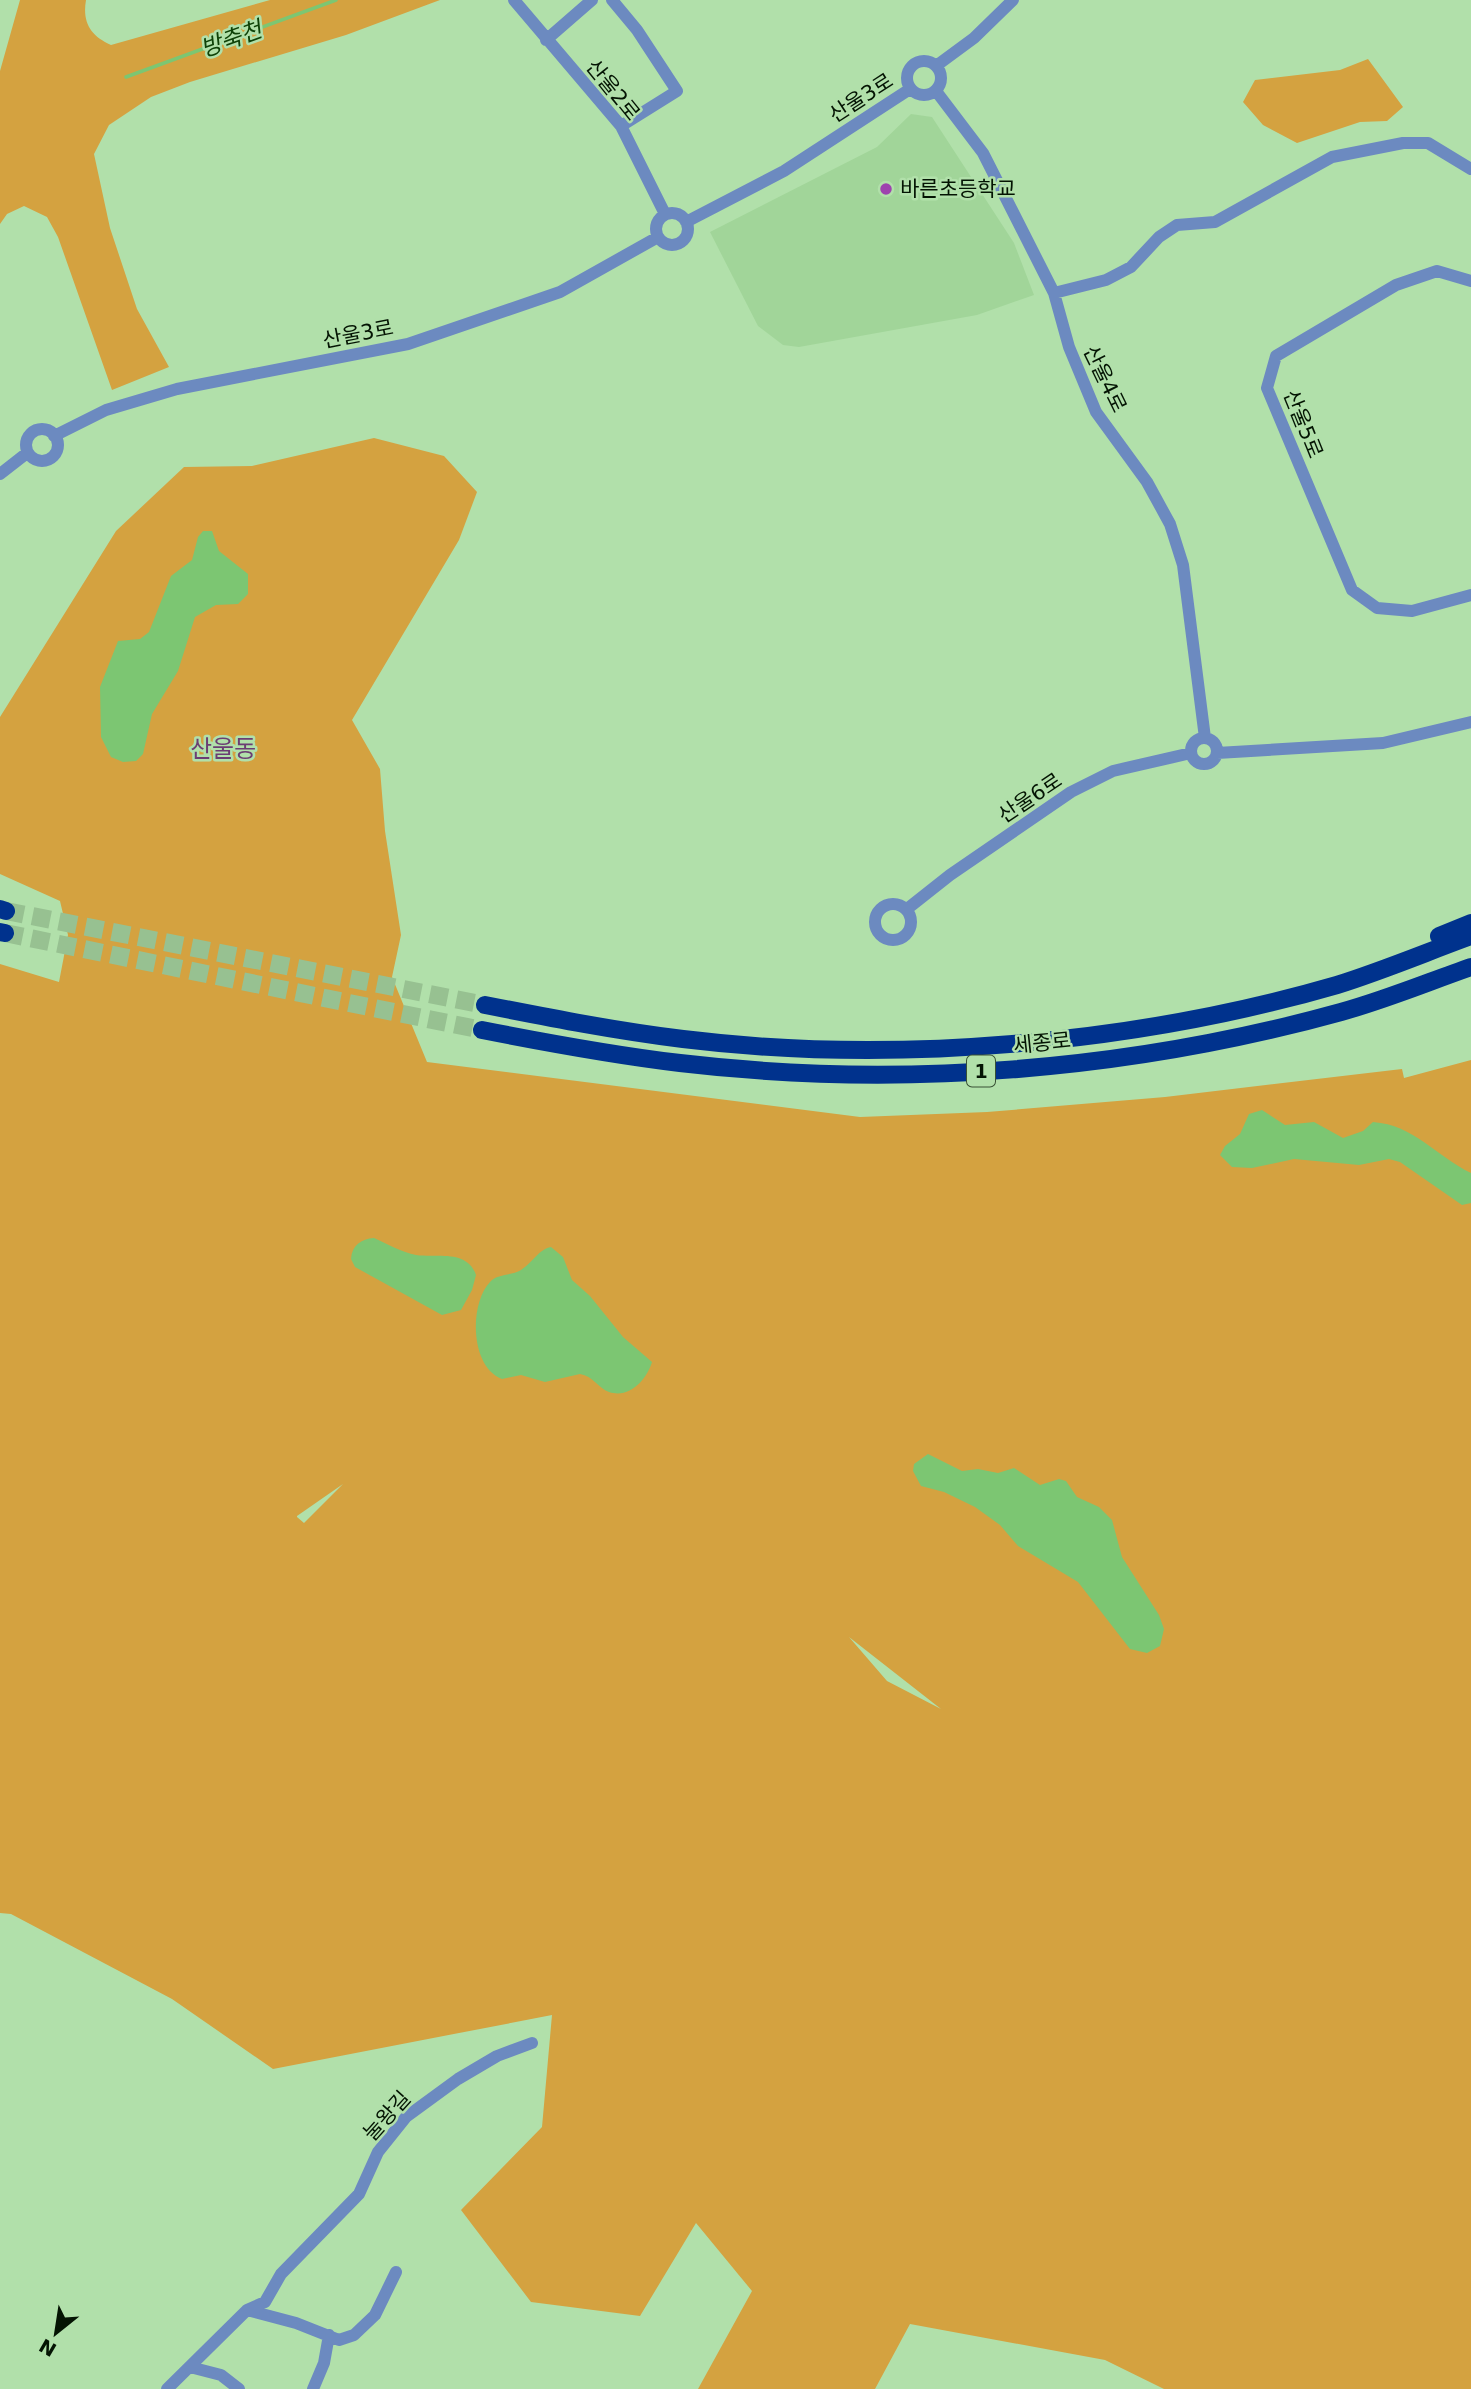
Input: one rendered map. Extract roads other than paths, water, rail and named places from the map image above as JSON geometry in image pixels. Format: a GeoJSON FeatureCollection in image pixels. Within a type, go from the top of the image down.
{"type":"FeatureCollection","features":[{"type":"Feature","properties":{"kind":"highway"},"geometry":{"type":"LineString","coordinates":[[1231,1012],[1355,969],[1471,923]]}},
{"type":"Feature","properties":{"kind":"highway","name":"세종로"},"geometry":{"type":"LineString","coordinates":[[485,1006],[579,1024],[685,1039],[782,1047],[892,1048],[1007,1044],[1117,1032],[1231,1012],[1338,984],[1471,936]]}},
{"type":"Feature","properties":{"kind":"highway","name":"세종로"},"geometry":{"type":"LineString","coordinates":[[482,1030],[575,1048],[681,1063],[785,1072],[898,1074],[1011,1069],[1107,1059],[1234,1037],[1342,1012],[1471,967]]}},
{"type":"Feature","properties":{"kind":"highway"},"geometry":{"type":"LineString","coordinates":[[1234,1037],[1331,1022],[1471,977]]}},
{"type":"Feature","properties":{"kind":"street","name":"산울2로"},"geometry":{"type":"LineString","coordinates":[[514,0],[621,126],[665,214]]}},
{"type":"Feature","properties":{"kind":"street"},"geometry":{"type":"LineString","coordinates":[[546,40],[592,0]]}},
{"type":"Feature","properties":{"kind":"street"},"geometry":{"type":"LineString","coordinates":[[611,0],[637,30],[677,91],[621,126]]}},
{"type":"Feature","properties":{"kind":"street"},"geometry":{"type":"LineString","coordinates":[[936,65],[974,38],[1013,0]]}},
{"type":"Feature","properties":{"kind":"street"},"geometry":{"type":"LineString","coordinates":[[924,61],[936,65],[942,79],[936,91],[922,96],[910,89],[907,74],[913,64],[924,61]]}},
{"type":"Feature","properties":{"kind":"street","name":"산울3로"},"geometry":{"type":"LineString","coordinates":[[686,222],[784,171],[910,89]]}},
{"type":"Feature","properties":{"kind":"street","name":"산울4로"},"geometry":{"type":"LineString","coordinates":[[936,91],[983,153],[1054,293],[1069,347],[1096,412],[1147,482],[1170,524],[1183,565],[1205,738]]}},
{"type":"Feature","properties":{"kind":"street"},"geometry":{"type":"LineString","coordinates":[[1054,293],[1106,280],[1131,267],[1159,237],[1177,225],[1215,222],[1332,157],[1403,143],[1428,143],[1471,169]]}},
{"type":"Feature","properties":{"kind":"street"},"geometry":{"type":"LineString","coordinates":[[676,213],[686,222],[687,235],[681,243],[671,245],[658,237],[657,222],[665,214],[676,213]]}},
{"type":"Feature","properties":{"kind":"street","name":"산울3로"},"geometry":{"type":"LineString","coordinates":[[54,436],[106,410],[177,389],[408,344],[560,292],[658,237]]}},
{"type":"Feature","properties":{"kind":"street","name":"산울5로"},"geometry":{"type":"LineString","coordinates":[[1471,281],[1437,271],[1396,285],[1276,356],[1267,388],[1352,590],[1377,608],[1412,611],[1471,594]]}},
{"type":"Feature","properties":{"kind":"street"},"geometry":{"type":"LineString","coordinates":[[41,429],[54,436],[57,450],[50,459],[39,461],[27,453],[26,441],[32,433],[41,429]]}},
{"type":"Feature","properties":{"kind":"street"},"geometry":{"type":"LineString","coordinates":[[0,474],[27,453]]}},
{"type":"Feature","properties":{"kind":"street"},"geometry":{"type":"LineString","coordinates":[[1217,752],[1383,744],[1471,723]]}},
{"type":"Feature","properties":{"kind":"street"},"geometry":{"type":"LineString","coordinates":[[1205,738],[1213,741],[1217,752],[1213,760],[1206,764],[1197,762],[1191,753],[1194,742],[1205,738]]}},
{"type":"Feature","properties":{"kind":"street","name":"산울6로"},"geometry":{"type":"LineString","coordinates":[[907,909],[950,875],[1071,792],[1113,771],[1191,753]]}},
{"type":"Feature","properties":{"kind":"street","name":"눌왕길"},"geometry":{"type":"LineString","coordinates":[[167,2389],[247,2310],[265,2302],[281,2274],[359,2194],[378,2152],[407,2117],[478,2067],[497,2056],[532,2043]]}},
{"type":"Feature","properties":{"kind":"street"},"geometry":{"type":"LineString","coordinates":[[247,2310],[339,2340],[354,2335],[374,2315],[396,2272]]}},
{"type":"Feature","properties":{"kind":"street"},"geometry":{"type":"LineString","coordinates":[[313,2389],[324,2363],[329,2335]]}},
{"type":"Feature","properties":{"kind":"street"},"geometry":{"type":"LineString","coordinates":[[190,2367],[221,2375],[239,2389]]}},
{"type":"Feature","properties":{"kind":"waterway","name":"방축천"},"geometry":{"type":"LineString","coordinates":[[126,77],[336,0]]}},
{"type":"Feature","properties":{"kind":"tunnel"},"geometry":{"type":"LineString","coordinates":[[6,911],[485,1005]]}},
{"type":"Feature","properties":{"kind":"tunnel"},"geometry":{"type":"LineString","coordinates":[[5,933],[482,1030]]}},
{"type":"Feature","properties":{"kind":"place","name":"바른초등학교"},"geometry":{"type":"Point","coordinates":[886,189]}},
{"type":"Feature","properties":{"kind":"district","name":"산울동"},"geometry":{"type":"Point","coordinates":[223,749]}}]}
